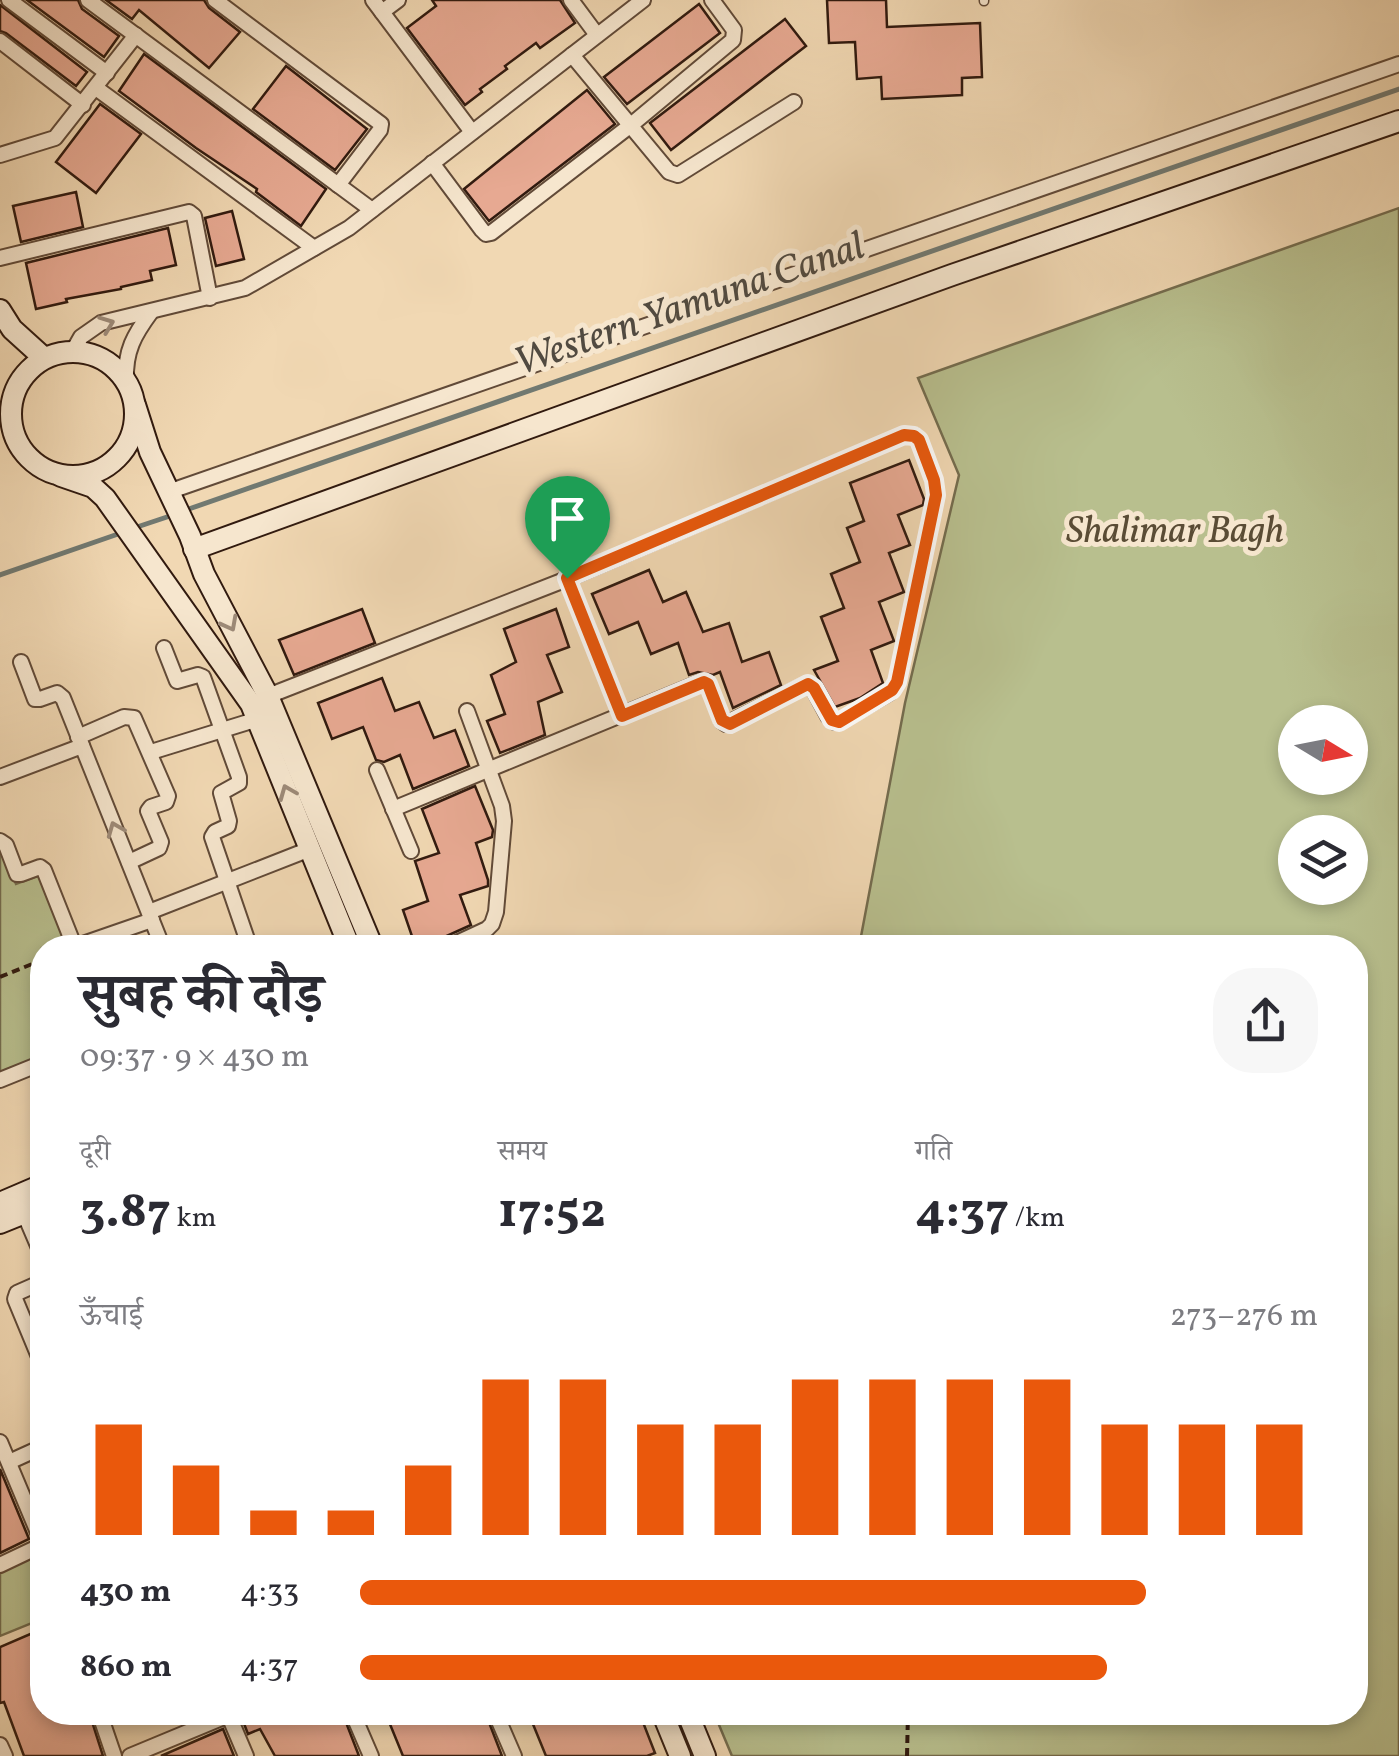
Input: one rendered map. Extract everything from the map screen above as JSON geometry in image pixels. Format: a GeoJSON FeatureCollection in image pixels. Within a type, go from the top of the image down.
{"type":"FeatureCollection","features":[{"type":"Feature","properties":{"kind":"street"},"geometry":{"type":"LineString","coordinates":[[9,0],[107,73]]}},
{"type":"Feature","properties":{"kind":"street"},"geometry":{"type":"LineString","coordinates":[[88,0],[372,210]]}},
{"type":"Feature","properties":{"kind":"street"},"geometry":{"type":"LineString","coordinates":[[215,0],[381,124],[338,184]]}},
{"type":"Feature","properties":{"kind":"street"},"geometry":{"type":"LineString","coordinates":[[398,0],[378,6],[472,132]]}},
{"type":"Feature","properties":{"kind":"street"},"geometry":{"type":"LineString","coordinates":[[571,0],[597,36]]}},
{"type":"Feature","properties":{"kind":"street"},"geometry":{"type":"LineString","coordinates":[[73,351],[101,323],[245,288],[348,228],[643,0]]}},
{"type":"Feature","properties":{"kind":"street"},"geometry":{"type":"LineString","coordinates":[[432,163],[486,234],[491,233],[734,40],[734,30],[712,0]]}},
{"type":"Feature","properties":{"kind":"street"},"geometry":{"type":"LineString","coordinates":[[0,155],[55,138],[136,36]]}},
{"type":"Feature","properties":{"kind":"street"},"geometry":{"type":"LineString","coordinates":[[0,42],[83,104]]}},
{"type":"Feature","properties":{"kind":"street"},"geometry":{"type":"LineString","coordinates":[[572,55],[668,172],[678,175],[794,102]]}},
{"type":"Feature","properties":{"kind":"street"},"geometry":{"type":"LineString","coordinates":[[168,492],[1399,64]]}},
{"type":"Feature","properties":{"kind":"street"},"geometry":{"type":"LineString","coordinates":[[96,88],[314,248]]}},
{"type":"Feature","properties":{"kind":"street"},"geometry":{"type":"LineString","coordinates":[[192,542],[1399,121]]}},
{"type":"Feature","properties":{"kind":"street"},"geometry":{"type":"LineString","coordinates":[[0,258],[189,212],[194,216],[210,298]]}},
{"type":"Feature","properties":{"kind":"street"},"geometry":{"type":"LineString","coordinates":[[0,310],[12,329],[44,358]]}},
{"type":"Feature","properties":{"kind":"street"},"geometry":{"type":"LineString","coordinates":[[151,312],[133,335],[126,362],[126,380],[150,452],[204,574],[268,696],[368,935]]}},
{"type":"Feature","properties":{"kind":"street"},"geometry":{"type":"LineString","coordinates":[[10,417],[18,382],[44,358],[73,351],[94,354],[126,380]]}},
{"type":"Feature","properties":{"kind":"street"},"geometry":{"type":"LineString","coordinates":[[0,385],[15,438],[26,456],[42,469],[93,487],[206,637],[251,704],[345,935]]}},
{"type":"Feature","properties":{"kind":"street"},"geometry":{"type":"LineString","coordinates":[[61,476],[81,477],[116,460],[135,425],[135,405]]}},
{"type":"Feature","properties":{"kind":"street"},"geometry":{"type":"LineString","coordinates":[[268,696],[567,578],[904,435],[919,440],[936,495],[897,682],[892,690],[839,722],[832,720],[808,684],[730,724],[722,720],[704,682],[393,809]]}},
{"type":"Feature","properties":{"kind":"street"},"geometry":{"type":"LineString","coordinates":[[567,578],[622,716]]}},
{"type":"Feature","properties":{"kind":"street"},"geometry":{"type":"LineString","coordinates":[[164,648],[177,681],[204,677],[239,780],[237,786],[221,796],[228,826],[212,837],[246,935]]}},
{"type":"Feature","properties":{"kind":"street"},"geometry":{"type":"LineString","coordinates":[[21,662],[35,698],[60,695],[158,935]]}},
{"type":"Feature","properties":{"kind":"street"},"geometry":{"type":"LineString","coordinates":[[467,711],[498,793],[504,821],[495,919],[487,929],[474,935]]}},
{"type":"Feature","properties":{"kind":"street"},"geometry":{"type":"LineString","coordinates":[[1,773],[80,741],[124,717],[134,718],[168,796],[166,802],[148,811],[161,845],[129,862]]}},
{"type":"Feature","properties":{"kind":"street"},"geometry":{"type":"LineString","coordinates":[[151,752],[258,719]]}},
{"type":"Feature","properties":{"kind":"street"},"geometry":{"type":"LineString","coordinates":[[377,770],[411,851]]}},
{"type":"Feature","properties":{"kind":"street"},"geometry":{"type":"LineString","coordinates":[[0,842],[6,845],[17,874],[40,867],[44,870],[69,935]]}},
{"type":"Feature","properties":{"kind":"street"},"geometry":{"type":"LineString","coordinates":[[104,935],[310,849]]}},
{"type":"Feature","properties":{"kind":"street"},"geometry":{"type":"LineString","coordinates":[[0,1080],[30,1068]]}},
{"type":"Feature","properties":{"kind":"street"},"geometry":{"type":"LineString","coordinates":[[0,1202],[30,1190]]}},
{"type":"Feature","properties":{"kind":"street"},"geometry":{"type":"LineString","coordinates":[[0,1223],[30,1212]]}},
{"type":"Feature","properties":{"kind":"street"},"geometry":{"type":"LineString","coordinates":[[30,1287],[17,1293],[15,1299],[30,1335]]}},
{"type":"Feature","properties":{"kind":"street"},"geometry":{"type":"LineString","coordinates":[[0,1442],[30,1515]]}},
{"type":"Feature","properties":{"kind":"street"},"geometry":{"type":"LineString","coordinates":[[8,1462],[30,1453]]}},
{"type":"Feature","properties":{"kind":"street"},"geometry":{"type":"LineString","coordinates":[[0,1564],[30,1550]]}},
{"type":"Feature","properties":{"kind":"street"},"geometry":{"type":"LineString","coordinates":[[103,1725],[114,1756]]}},
{"type":"Feature","properties":{"kind":"street"},"geometry":{"type":"LineString","coordinates":[[130,1756],[205,1725]]}},
{"type":"Feature","properties":{"kind":"street"},"geometry":{"type":"LineString","coordinates":[[236,1725],[246,1756]]}},
{"type":"Feature","properties":{"kind":"street"},"geometry":{"type":"LineString","coordinates":[[358,1725],[371,1756]]}},
{"type":"Feature","properties":{"kind":"street"},"geometry":{"type":"LineString","coordinates":[[501,1725],[514,1756]]}},
{"type":"Feature","properties":{"kind":"street"},"geometry":{"type":"LineString","coordinates":[[666,1725],[675,1755]]}},
{"type":"Feature","properties":{"kind":"street"},"geometry":{"type":"LineString","coordinates":[[692,1725],[705,1756]]}},
{"type":"Feature","properties":{"kind":"street"},"geometry":{"type":"LineString","coordinates":[[0,1745],[5,1756]]}},
{"type":"Feature","properties":{"kind":"path"},"geometry":{"type":"LineString","coordinates":[[0,977],[30,965]]}},
{"type":"Feature","properties":{"kind":"path"},"geometry":{"type":"LineString","coordinates":[[908,1725],[908,1756]]}},
{"type":"Feature","properties":{"kind":"green space","name":"Shalimar Bagh"},"geometry":{"type":"Polygon","coordinates":[[[1399,208],[1399,1756],[732,1756],[719,1725],[1368,1725],[1368,935],[861,935],[905,703],[959,475],[918,378],[1399,208]]]}},
{"type":"Feature","properties":{"kind":"green space"},"geometry":{"type":"Polygon","coordinates":[[[0,846],[16,884],[40,875],[63,935],[30,935],[30,1062],[0,1074],[0,846]]]}},
{"type":"Feature","properties":{"kind":"green space"},"geometry":{"type":"Polygon","coordinates":[[[30,1558],[30,1624],[0,1636],[0,1571],[30,1558]]]}},
{"type":"Feature","properties":{"kind":"building"},"geometry":{"type":"Polygon","coordinates":[[[27,0],[78,0],[82,9],[119,36],[104,57],[27,0]]]}},
{"type":"Feature","properties":{"kind":"building"},"geometry":{"type":"Polygon","coordinates":[[[106,0],[204,0],[240,32],[209,68],[139,10],[132,19],[106,0]]]}},
{"type":"Feature","properties":{"kind":"building"},"geometry":{"type":"Polygon","coordinates":[[[432,0],[560,0],[575,23],[540,48],[536,43],[505,66],[507,69],[465,105],[407,28],[436,6],[432,0]]]}},
{"type":"Feature","properties":{"kind":"building"},"geometry":{"type":"Polygon","coordinates":[[[827,0],[886,0],[887,27],[980,23],[982,77],[962,78],[962,95],[882,99],[881,77],[857,79],[855,42],[829,43],[827,0]]]}},
{"type":"Feature","properties":{"kind":"building"},"geometry":{"type":"Polygon","coordinates":[[[699,4],[720,33],[627,104],[604,77],[699,4]]]}},
{"type":"Feature","properties":{"kind":"building"},"geometry":{"type":"Polygon","coordinates":[[[0,5],[87,72],[76,86],[0,31],[0,5]]]}},
{"type":"Feature","properties":{"kind":"building"},"geometry":{"type":"Polygon","coordinates":[[[785,19],[806,46],[671,150],[650,123],[785,19]]]}},
{"type":"Feature","properties":{"kind":"building"},"geometry":{"type":"Polygon","coordinates":[[[144,54],[326,189],[301,226],[257,189],[119,91],[144,54]]]}},
{"type":"Feature","properties":{"kind":"building"},"geometry":{"type":"Polygon","coordinates":[[[286,66],[367,129],[335,170],[253,109],[286,66]]]}},
{"type":"Feature","properties":{"kind":"building"},"geometry":{"type":"Polygon","coordinates":[[[587,90],[615,124],[489,221],[464,189],[587,90]]]}},
{"type":"Feature","properties":{"kind":"building"},"geometry":{"type":"Polygon","coordinates":[[[100,104],[141,134],[96,193],[56,162],[100,104]]]}},
{"type":"Feature","properties":{"kind":"building"},"geometry":{"type":"Polygon","coordinates":[[[76,192],[83,227],[21,242],[13,206],[76,192]]]}},
{"type":"Feature","properties":{"kind":"building"},"geometry":{"type":"Polygon","coordinates":[[[232,211],[244,259],[216,266],[205,218],[232,211]]]}},
{"type":"Feature","properties":{"kind":"building"},"geometry":{"type":"Polygon","coordinates":[[[168,228],[176,265],[150,271],[152,280],[36,309],[26,263],[168,228]]]}},
{"type":"Feature","properties":{"kind":"building"},"geometry":{"type":"Polygon","coordinates":[[[909,460],[924,499],[923,505],[898,515],[910,545],[889,553],[904,592],[879,602],[894,641],[871,650],[883,683],[860,698],[835,707],[814,670],[838,661],[821,617],[844,608],[831,574],[860,562],[847,528],[864,521],[850,483],[909,460]]]}},
{"type":"Feature","properties":{"kind":"building"},"geometry":{"type":"Polygon","coordinates":[[[649,570],[663,602],[686,592],[703,632],[729,623],[742,662],[769,652],[781,685],[733,708],[720,672],[689,675],[678,643],[651,654],[638,622],[609,634],[592,594],[649,570]]]}},
{"type":"Feature","properties":{"kind":"building"},"geometry":{"type":"Polygon","coordinates":[[[362,609],[375,643],[294,675],[279,640],[362,609]]]}},
{"type":"Feature","properties":{"kind":"building"},"geometry":{"type":"Polygon","coordinates":[[[556,609],[569,647],[547,655],[562,692],[538,702],[545,735],[500,753],[487,721],[505,714],[491,675],[516,662],[504,629],[556,609]]]}},
{"type":"Feature","properties":{"kind":"building"},"geometry":{"type":"Polygon","coordinates":[[[382,678],[395,711],[419,702],[434,738],[455,730],[469,766],[413,789],[400,755],[384,762],[376,760],[363,727],[332,739],[318,703],[382,678]]]}},
{"type":"Feature","properties":{"kind":"building"},"geometry":{"type":"Polygon","coordinates":[[[475,786],[493,830],[492,837],[476,843],[488,886],[460,895],[471,925],[449,935],[412,935],[403,910],[428,901],[415,861],[439,853],[422,809],[475,786]]]}},
{"type":"Feature","properties":{"kind":"building"},"geometry":{"type":"Polygon","coordinates":[[[0,1469],[29,1539],[0,1553],[0,1469]]]}},
{"type":"Feature","properties":{"kind":"building"},"geometry":{"type":"Polygon","coordinates":[[[30,1634],[30,1725],[93,1725],[103,1756],[24,1756],[4,1702],[0,1703],[0,1647],[30,1634]]]}},
{"type":"Feature","properties":{"kind":"building"},"geometry":{"type":"Polygon","coordinates":[[[245,1725],[347,1725],[359,1756],[275,1756],[260,1729],[248,1734],[245,1725]]]}},
{"type":"Feature","properties":{"kind":"building"},"geometry":{"type":"Polygon","coordinates":[[[390,1725],[490,1725],[502,1756],[403,1756],[390,1725]]]}},
{"type":"Feature","properties":{"kind":"building"},"geometry":{"type":"Polygon","coordinates":[[[533,1725],[644,1725],[655,1753],[647,1756],[546,1756],[533,1725]]]}},
{"type":"Feature","properties":{"kind":"building"},"geometry":{"type":"Polygon","coordinates":[[[223,1729],[234,1756],[161,1756],[200,1739],[223,1729]]]}},
{"type":"Feature","properties":{"kind":"waterway","name":"Western Yamuna Canal"},"geometry":{"type":"LineString","coordinates":[[183,511],[1399,89]]}},
{"type":"Feature","properties":{"kind":"waterway","name":"Western Yamuna Canal"},"geometry":{"type":"LineString","coordinates":[[131,529],[173,515]]}},
{"type":"Feature","properties":{"kind":"waterway","name":"Western Yamuna Canal"},"geometry":{"type":"LineString","coordinates":[[0,575],[121,533]]}},
{"type":"Feature","properties":{"kind":"route"},"geometry":{"type":"LineString","coordinates":[[904,435],[919,440],[936,487],[897,682],[889,692],[839,722],[828,716],[808,684],[730,724],[722,720],[704,682],[622,716],[567,578],[904,435]]}}]}
